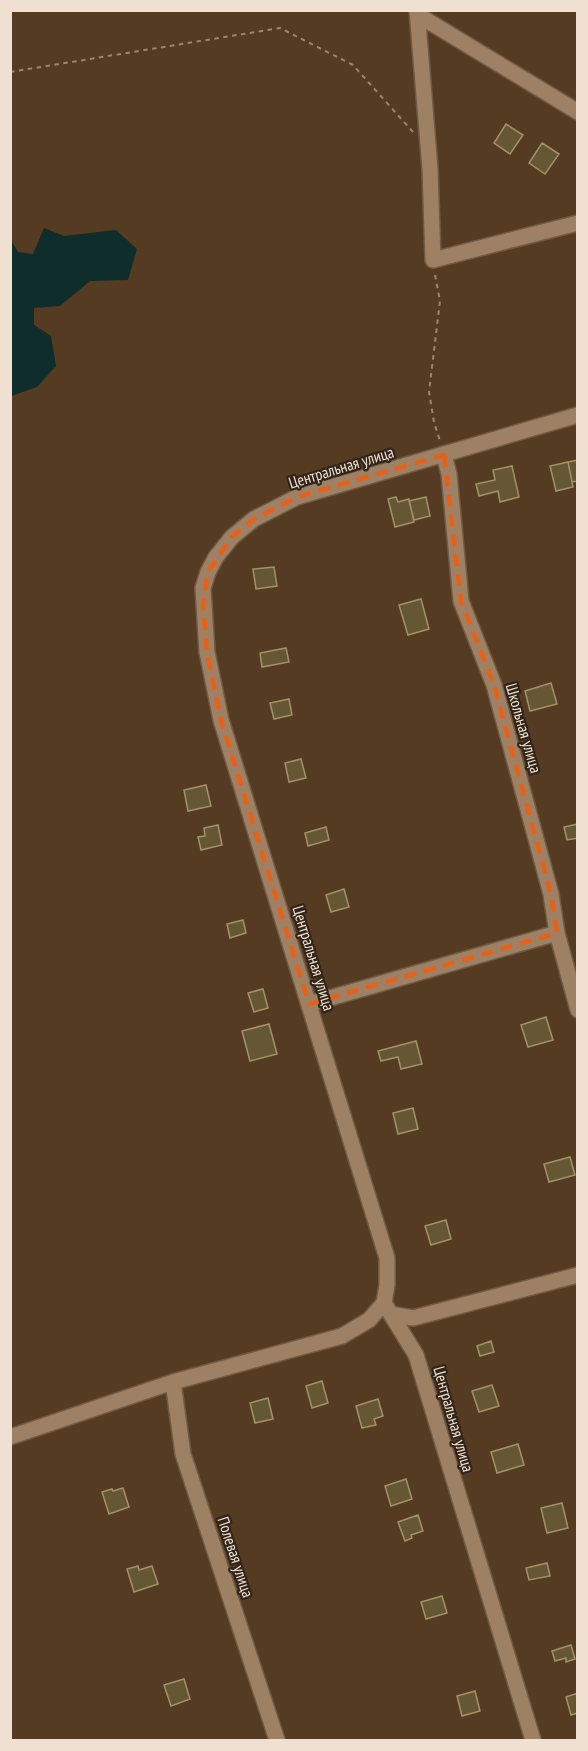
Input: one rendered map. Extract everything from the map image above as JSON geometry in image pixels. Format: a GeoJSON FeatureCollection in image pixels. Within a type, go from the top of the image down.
{"type":"FeatureCollection","features":[{"type":"Feature","properties":{"kind":"street"},"geometry":{"type":"LineString","coordinates":[[418,13],[578,112]]}},
{"type":"Feature","properties":{"kind":"street"},"geometry":{"type":"LineString","coordinates":[[418,13],[430,169],[433,260],[578,223]]}},
{"type":"Feature","properties":{"kind":"street","name":"Центральная улица"},"geometry":{"type":"LineString","coordinates":[[533,1740],[416,1355],[388,1308],[387,1258],[221,720],[207,652],[203,588],[207,572],[232,537],[254,519],[297,497],[578,415]]}},
{"type":"Feature","properties":{"kind":"street","name":"Школьная улица"},"geometry":{"type":"LineString","coordinates":[[444,455],[449,474],[461,601],[494,685],[551,894],[557,933],[578,1010]]}},
{"type":"Feature","properties":{"kind":"street"},"geometry":{"type":"LineString","coordinates":[[309,1004],[557,933]]}},
{"type":"Feature","properties":{"kind":"street"},"geometry":{"type":"LineString","coordinates":[[10,1437],[173,1382],[342,1336],[388,1308],[413,1318],[578,1275]]}},
{"type":"Feature","properties":{"kind":"street","name":"Полевая улица"},"geometry":{"type":"LineString","coordinates":[[173,1382],[183,1454],[277,1740]]}},
{"type":"Feature","properties":{"kind":"path"},"geometry":{"type":"LineString","coordinates":[[10,72],[280,28],[353,65],[417,136]]}},
{"type":"Feature","properties":{"kind":"path"},"geometry":{"type":"LineString","coordinates":[[433,260],[440,301],[429,392],[434,422],[444,455]]}},
{"type":"Feature","properties":{"kind":"highlighted area"},"geometry":{"type":"Polygon","coordinates":[[[444,455],[461,601],[494,685],[551,894],[557,933],[309,1004],[221,720],[207,652],[203,605],[208,572],[232,537],[254,519],[297,497],[444,455]]]}},
{"type":"Feature","properties":{"kind":"water"},"geometry":{"type":"Polygon","coordinates":[[[44,228],[64,236],[116,230],[137,249],[128,280],[90,281],[60,306],[34,308],[34,325],[51,336],[56,366],[37,387],[11,396],[11,240],[18,252],[33,254],[44,228]]]}},
{"type":"Feature","properties":{"kind":"building"},"geometry":{"type":"Polygon","coordinates":[[[506,124],[523,135],[510,154],[494,143],[506,124]]]}},
{"type":"Feature","properties":{"kind":"building"},"geometry":{"type":"Polygon","coordinates":[[[542,143],[559,154],[545,174],[529,163],[542,143]]]}},
{"type":"Feature","properties":{"kind":"building"},"geometry":{"type":"Polygon","coordinates":[[[578,460],[578,481],[572,482],[568,462],[578,460]]]}},
{"type":"Feature","properties":{"kind":"building"},"geometry":{"type":"Polygon","coordinates":[[[568,462],[573,487],[556,491],[550,466],[568,462]]]}},
{"type":"Feature","properties":{"kind":"building"},"geometry":{"type":"Polygon","coordinates":[[[512,466],[519,497],[500,502],[498,491],[479,496],[476,484],[495,480],[493,470],[512,466]]]}},
{"type":"Feature","properties":{"kind":"building"},"geometry":{"type":"Polygon","coordinates":[[[396,497],[398,502],[409,499],[414,522],[395,527],[388,499],[396,497]]]}},
{"type":"Feature","properties":{"kind":"building"},"geometry":{"type":"Polygon","coordinates":[[[426,497],[430,516],[414,520],[409,501],[426,497]]]}},
{"type":"Feature","properties":{"kind":"building"},"geometry":{"type":"Polygon","coordinates":[[[274,567],[277,586],[256,589],[253,569],[274,567]]]}},
{"type":"Feature","properties":{"kind":"building"},"geometry":{"type":"Polygon","coordinates":[[[421,599],[429,629],[408,635],[399,605],[421,599]]]}},
{"type":"Feature","properties":{"kind":"building"},"geometry":{"type":"Polygon","coordinates":[[[286,648],[289,662],[262,667],[260,653],[286,648]]]}},
{"type":"Feature","properties":{"kind":"building"},"geometry":{"type":"Polygon","coordinates":[[[551,683],[557,704],[530,711],[525,691],[551,683]]]}},
{"type":"Feature","properties":{"kind":"building"},"geometry":{"type":"Polygon","coordinates":[[[289,699],[292,715],[274,719],[270,703],[289,699]]]}},
{"type":"Feature","properties":{"kind":"building"},"geometry":{"type":"Polygon","coordinates":[[[301,759],[306,778],[289,782],[285,763],[301,759]]]}},
{"type":"Feature","properties":{"kind":"building"},"geometry":{"type":"Polygon","coordinates":[[[206,785],[211,806],[188,811],[184,790],[206,785]]]}},
{"type":"Feature","properties":{"kind":"building"},"geometry":{"type":"Polygon","coordinates":[[[578,824],[578,838],[567,840],[564,827],[578,824]]]}},
{"type":"Feature","properties":{"kind":"building"},"geometry":{"type":"Polygon","coordinates":[[[218,825],[222,845],[201,850],[198,837],[205,836],[204,828],[218,825]]]}},
{"type":"Feature","properties":{"kind":"building"},"geometry":{"type":"Polygon","coordinates":[[[326,827],[329,840],[308,846],[305,833],[326,827]]]}},
{"type":"Feature","properties":{"kind":"building"},"geometry":{"type":"Polygon","coordinates":[[[344,889],[349,907],[331,912],[326,895],[344,889]]]}},
{"type":"Feature","properties":{"kind":"building"},"geometry":{"type":"Polygon","coordinates":[[[243,920],[246,933],[230,938],[227,924],[243,920]]]}},
{"type":"Feature","properties":{"kind":"building"},"geometry":{"type":"Polygon","coordinates":[[[263,989],[268,1008],[254,1012],[248,993],[263,989]]]}},
{"type":"Feature","properties":{"kind":"building"},"geometry":{"type":"Polygon","coordinates":[[[546,1017],[553,1040],[528,1047],[521,1025],[546,1017]]]}},
{"type":"Feature","properties":{"kind":"building"},"geometry":{"type":"Polygon","coordinates":[[[269,1024],[277,1054],[250,1061],[242,1031],[269,1024]]]}},
{"type":"Feature","properties":{"kind":"building"},"geometry":{"type":"Polygon","coordinates":[[[416,1041],[422,1064],[401,1069],[398,1057],[381,1061],[378,1051],[416,1041]]]}},
{"type":"Feature","properties":{"kind":"building"},"geometry":{"type":"Polygon","coordinates":[[[413,1108],[418,1129],[398,1134],[393,1113],[413,1108]]]}},
{"type":"Feature","properties":{"kind":"building"},"geometry":{"type":"Polygon","coordinates":[[[570,1157],[575,1175],[549,1182],[544,1164],[570,1157]]]}},
{"type":"Feature","properties":{"kind":"building"},"geometry":{"type":"Polygon","coordinates":[[[446,1220],[451,1239],[431,1245],[425,1226],[446,1220]]]}},
{"type":"Feature","properties":{"kind":"building"},"geometry":{"type":"Polygon","coordinates":[[[491,1341],[494,1352],[480,1356],[477,1346],[491,1341]]]}},
{"type":"Feature","properties":{"kind":"building"},"geometry":{"type":"Polygon","coordinates":[[[322,1381],[328,1403],[312,1408],[306,1386],[322,1381]]]}},
{"type":"Feature","properties":{"kind":"building"},"geometry":{"type":"Polygon","coordinates":[[[492,1385],[499,1406],[479,1412],[472,1391],[492,1385]]]}},
{"type":"Feature","properties":{"kind":"building"},"geometry":{"type":"Polygon","coordinates":[[[268,1398],[273,1419],[255,1423],[250,1403],[268,1398]]]}},
{"type":"Feature","properties":{"kind":"building"},"geometry":{"type":"Polygon","coordinates":[[[378,1399],[383,1416],[374,1419],[376,1425],[362,1428],[356,1406],[378,1399]]]}},
{"type":"Feature","properties":{"kind":"building"},"geometry":{"type":"Polygon","coordinates":[[[518,1444],[524,1465],[497,1473],[491,1452],[518,1444]]]}},
{"type":"Feature","properties":{"kind":"building"},"geometry":{"type":"Polygon","coordinates":[[[406,1479],[412,1499],[391,1506],[385,1486],[406,1479]]]}},
{"type":"Feature","properties":{"kind":"building"},"geometry":{"type":"Polygon","coordinates":[[[123,1488],[129,1507],[109,1514],[102,1492],[123,1488]]]}},
{"type":"Feature","properties":{"kind":"building"},"geometry":{"type":"Polygon","coordinates":[[[562,1503],[568,1528],[547,1533],[541,1508],[562,1503]]]}},
{"type":"Feature","properties":{"kind":"building"},"geometry":{"type":"Polygon","coordinates":[[[418,1515],[423,1531],[411,1535],[412,1538],[405,1541],[398,1522],[418,1515]]]}},
{"type":"Feature","properties":{"kind":"building"},"geometry":{"type":"Polygon","coordinates":[[[547,1563],[550,1576],[529,1580],[526,1568],[547,1563]]]}},
{"type":"Feature","properties":{"kind":"building"},"geometry":{"type":"Polygon","coordinates":[[[138,1566],[139,1570],[152,1566],[158,1584],[134,1592],[127,1569],[138,1566]]]}},
{"type":"Feature","properties":{"kind":"building"},"geometry":{"type":"Polygon","coordinates":[[[442,1596],[447,1613],[426,1619],[421,1602],[442,1596]]]}},
{"type":"Feature","properties":{"kind":"building"},"geometry":{"type":"Polygon","coordinates":[[[571,1645],[575,1659],[566,1662],[566,1658],[555,1661],[552,1651],[571,1645]]]}},
{"type":"Feature","properties":{"kind":"building"},"geometry":{"type":"Polygon","coordinates":[[[184,1679],[190,1699],[171,1706],[164,1685],[184,1679]]]}},
{"type":"Feature","properties":{"kind":"building"},"geometry":{"type":"Polygon","coordinates":[[[475,1691],[480,1711],[462,1716],[457,1696],[475,1691]]]}},
{"type":"Feature","properties":{"kind":"building"},"geometry":{"type":"Polygon","coordinates":[[[578,1693],[578,1713],[571,1715],[566,1697],[578,1693]]]}}]}
